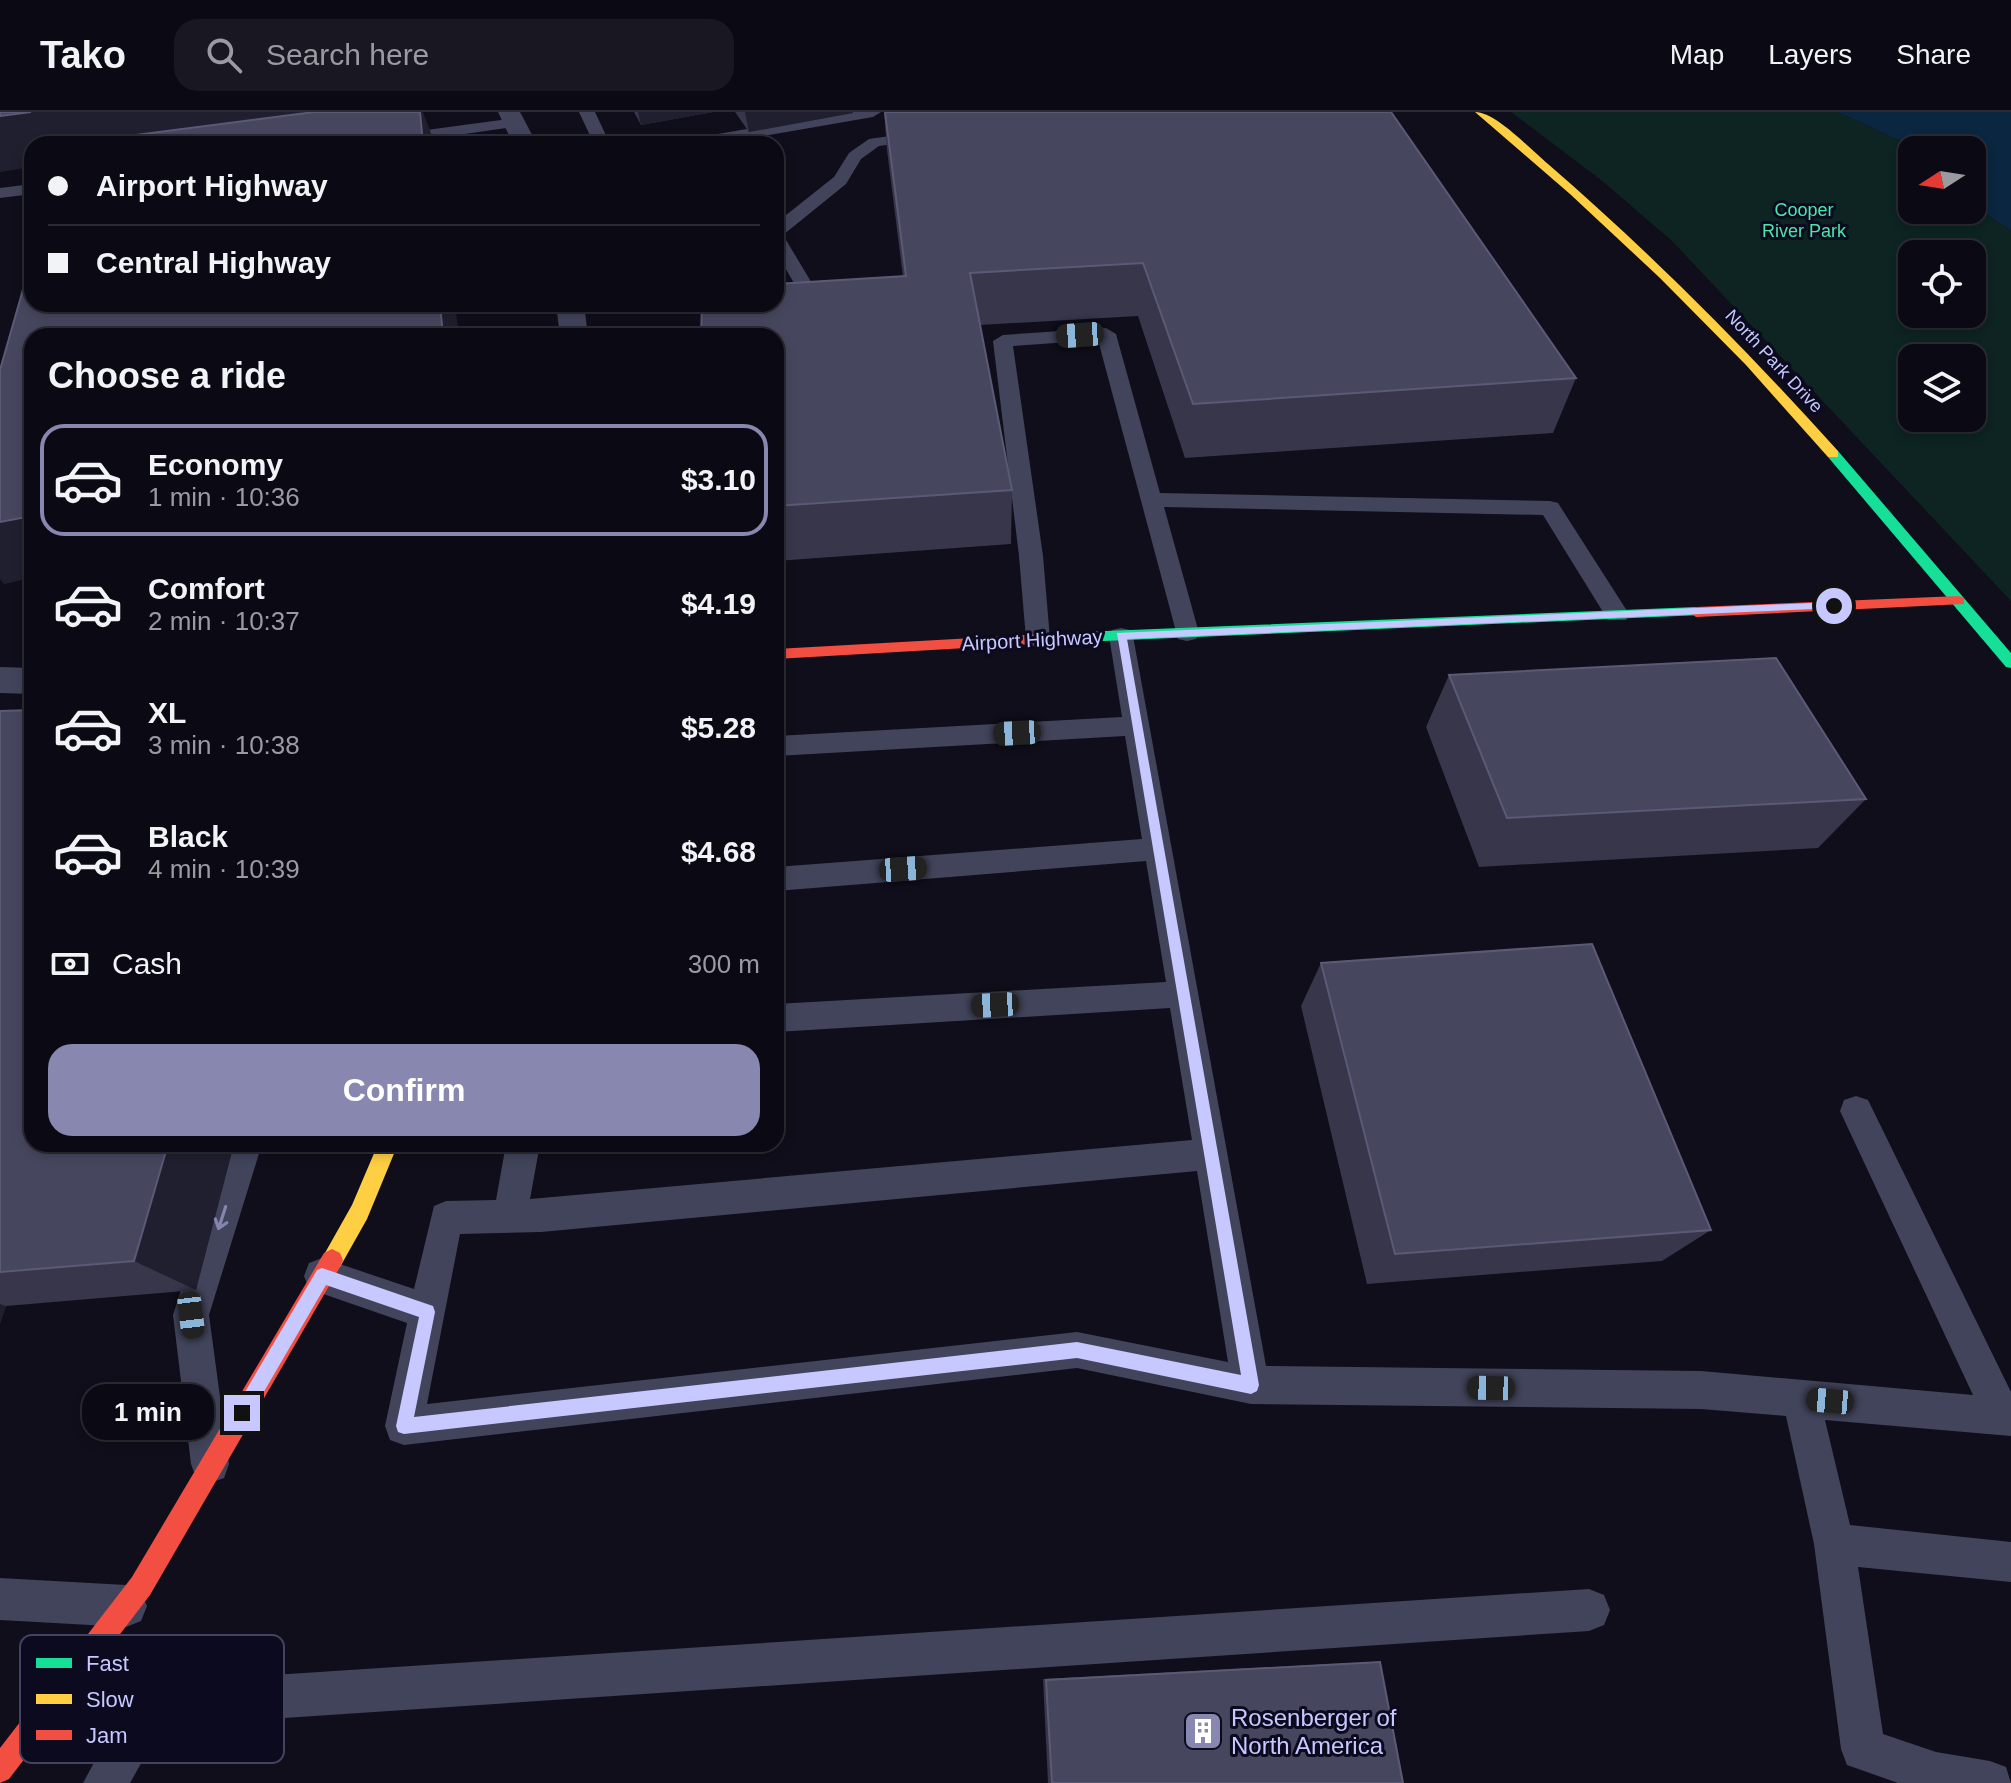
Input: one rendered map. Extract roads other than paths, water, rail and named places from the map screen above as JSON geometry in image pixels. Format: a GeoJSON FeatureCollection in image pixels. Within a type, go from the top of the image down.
{"type":"FeatureCollection","features":[{"type":"Feature","properties":{"kind":"street","name":"North Park Drive"},"geometry":{"type":"LineString","coordinates":[[1480,112],[1594,209],[1731,341],[2011,663]]}},
{"type":"Feature","properties":{"kind":"street","name":"Airport Highway"},"geometry":{"type":"LineString","coordinates":[[784,654],[1038,639],[1959,601]]}},
{"type":"Feature","properties":{"kind":"street"},"geometry":{"type":"LineString","coordinates":[[0,680],[24,681]]}},
{"type":"Feature","properties":{"kind":"street"},"geometry":{"type":"LineString","coordinates":[[103,1635],[141,1586],[360,1212],[385,1152]]}},
{"type":"Feature","properties":{"kind":"street"},"geometry":{"type":"LineString","coordinates":[[0,1770],[20,1744]]}},
{"type":"Feature","properties":{"kind":"lane"},"geometry":{"type":"LineString","coordinates":[[587,112],[598,136]]}},
{"type":"Feature","properties":{"kind":"lane"},"geometry":{"type":"LineString","coordinates":[[735,136],[873,112]]}},
{"type":"Feature","properties":{"kind":"lane"},"geometry":{"type":"LineString","coordinates":[[429,136],[516,126]]}},
{"type":"Feature","properties":{"kind":"lane"},"geometry":{"type":"LineString","coordinates":[[784,227],[840,180],[855,156],[875,142],[942,134]]}},
{"type":"Feature","properties":{"kind":"lane"},"geometry":{"type":"LineString","coordinates":[[0,193],[24,190]]}},
{"type":"Feature","properties":{"kind":"lane"},"geometry":{"type":"LineString","coordinates":[[784,248],[813,300]]}},
{"type":"Feature","properties":{"kind":"lane"},"geometry":{"type":"LineString","coordinates":[[1038,639],[1031,556],[1003,341],[1106,334],[1187,633]]}},
{"type":"Feature","properties":{"kind":"lane"},"geometry":{"type":"LineString","coordinates":[[1152,500],[1550,508],[1617,614]]}},
{"type":"Feature","properties":{"kind":"lane"},"geometry":{"type":"LineString","coordinates":[[1121,636],[1251,1385]]}},
{"type":"Feature","properties":{"kind":"lane"},"geometry":{"type":"LineString","coordinates":[[784,746],[1137,726]]}},
{"type":"Feature","properties":{"kind":"lane"},"geometry":{"type":"LineString","coordinates":[[784,878],[1158,849]]}},
{"type":"Feature","properties":{"kind":"lane"},"geometry":{"type":"LineString","coordinates":[[784,1018],[1183,994]]}},
{"type":"Feature","properties":{"kind":"lane"},"geometry":{"type":"LineString","coordinates":[[1856,1111],[2007,1417]]}},
{"type":"Feature","properties":{"kind":"lane"},"geometry":{"type":"LineString","coordinates":[[210,1468],[191,1315],[242,1152]]}},
{"type":"Feature","properties":{"kind":"lane"},"geometry":{"type":"LineString","coordinates":[[510,1216],[522,1152]]}},
{"type":"Feature","properties":{"kind":"lane"},"geometry":{"type":"LineString","coordinates":[[1211,1154],[510,1216],[446,1218],[404,1426],[1077,1350],[1251,1385],[1701,1390],[2007,1417]]}},
{"type":"Feature","properties":{"kind":"lane"},"geometry":{"type":"LineString","coordinates":[[322,1276],[427,1312]]}},
{"type":"Feature","properties":{"kind":"lane"},"geometry":{"type":"LineString","coordinates":[[1801,1399],[1834,1544],[1863,1749],[1936,1774],[1990,1783]]}},
{"type":"Feature","properties":{"kind":"lane"},"geometry":{"type":"LineString","coordinates":[[1834,1544],[2011,1562]]}},
{"type":"Feature","properties":{"kind":"lane"},"geometry":{"type":"LineString","coordinates":[[0,1599],[126,1606]]}},
{"type":"Feature","properties":{"kind":"lane"},"geometry":{"type":"LineString","coordinates":[[284,1696],[1589,1610]]}},
{"type":"Feature","properties":{"kind":"lane"},"geometry":{"type":"LineString","coordinates":[[105,1783],[116,1763]]}},
{"type":"Feature","properties":{"kind":"water"},"geometry":{"type":"Polygon","coordinates":[[[1838,112],[2011,112],[2011,231],[1986,214],[1986,136],[1898,136],[1898,140],[1838,112]]]}},
{"type":"Feature","properties":{"kind":"place","name":"Rosenberger of North America"},"geometry":{"type":"Point","coordinates":[1203,1731]}},
{"type":"Feature","properties":{"kind":"park label","name":"Cooper River Park"},"geometry":{"type":"Point","coordinates":[1804,220]}}]}
